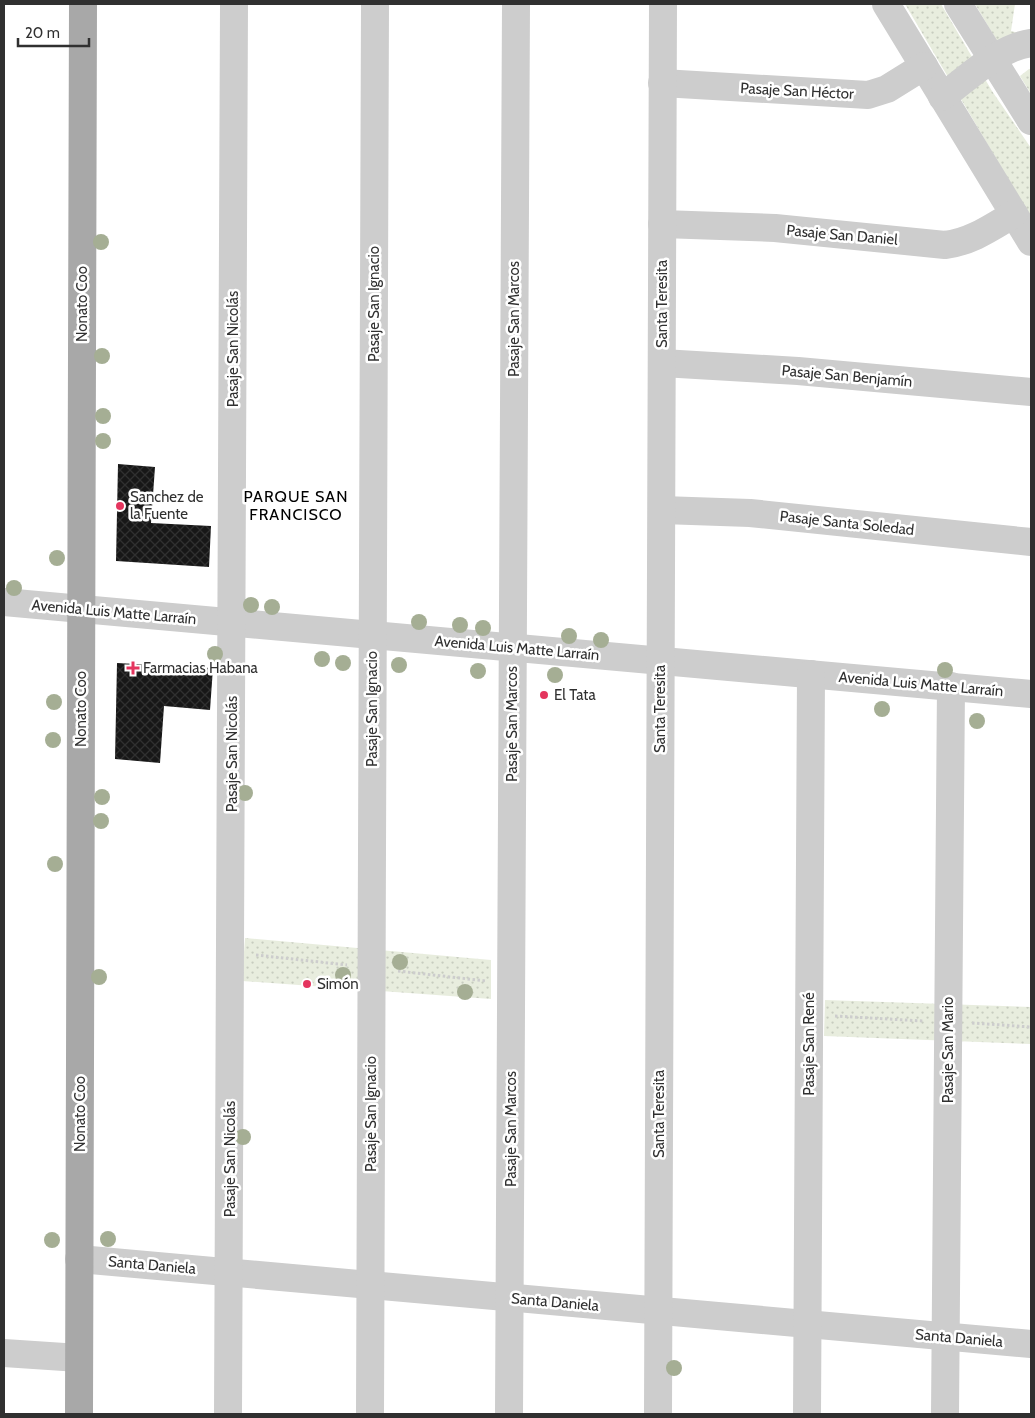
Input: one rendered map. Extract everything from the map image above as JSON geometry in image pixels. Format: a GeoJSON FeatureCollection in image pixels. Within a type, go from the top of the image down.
{"type":"FeatureCollection","features":[{"type":"Feature","properties":{"kind":"main road","name":"Nonato Coo"},"geometry":{"type":"LineString","coordinates":[[79,1414],[84,4]]}},
{"type":"Feature","properties":{"kind":"street","name":"Pasaje San Nicolás"},"geometry":{"type":"LineString","coordinates":[[228,1414],[234,4]]}},
{"type":"Feature","properties":{"kind":"street","name":"Pasaje San Ignacio"},"geometry":{"type":"LineString","coordinates":[[370,1414],[375,4]]}},
{"type":"Feature","properties":{"kind":"street","name":"Pasaje San Marcos"},"geometry":{"type":"LineString","coordinates":[[509,1414],[516,4]]}},
{"type":"Feature","properties":{"kind":"street","name":"Santa Teresita"},"geometry":{"type":"LineString","coordinates":[[658,1414],[663,4]]}},
{"type":"Feature","properties":{"kind":"street"},"geometry":{"type":"LineString","coordinates":[[886,4],[1031,242]]}},
{"type":"Feature","properties":{"kind":"street"},"geometry":{"type":"LineString","coordinates":[[958,4],[1031,121]]}},
{"type":"Feature","properties":{"kind":"street"},"geometry":{"type":"LineString","coordinates":[[942,97],[993,60],[1013,48],[1031,43]]}},
{"type":"Feature","properties":{"kind":"street","name":"Pasaje San Héctor"},"geometry":{"type":"LineString","coordinates":[[662,83],[868,94],[887,89],[924,66]]}},
{"type":"Feature","properties":{"kind":"street","name":"Pasaje San Daniel"},"geometry":{"type":"LineString","coordinates":[[662,224],[775,228],[945,245],[957,244],[970,239],[1014,214]]}},
{"type":"Feature","properties":{"kind":"street","name":"Pasaje San Benjamín"},"geometry":{"type":"LineString","coordinates":[[662,363],[798,371],[1031,392]]}},
{"type":"Feature","properties":{"kind":"street","name":"Pasaje Santa Soledad"},"geometry":{"type":"LineString","coordinates":[[662,510],[750,513],[1031,542]]}},
{"type":"Feature","properties":{"kind":"street","name":"Avenida Luis Matte Larraín"},"geometry":{"type":"LineString","coordinates":[[4,602],[1031,694]]}},
{"type":"Feature","properties":{"kind":"street","name":"Pasaje San René"},"geometry":{"type":"LineString","coordinates":[[807,1414],[811,674]]}},
{"type":"Feature","properties":{"kind":"street","name":"Pasaje San Mario"},"geometry":{"type":"LineString","coordinates":[[946,1414],[951,686]]}},
{"type":"Feature","properties":{"kind":"street","name":"Santa Daniela"},"geometry":{"type":"LineString","coordinates":[[79,1258],[1031,1344]]}},
{"type":"Feature","properties":{"kind":"street"},"geometry":{"type":"LineString","coordinates":[[4,1353],[79,1358]]}},
{"type":"Feature","properties":{"kind":"path"},"geometry":{"type":"LineString","coordinates":[[809,1015],[1031,1027]]}},
{"type":"Feature","properties":{"kind":"shaded area"},"geometry":{"type":"Polygon","coordinates":[[[905,4],[941,4],[992,91],[1031,148],[1031,218],[905,4]]]}},
{"type":"Feature","properties":{"kind":"shaded area"},"geometry":{"type":"Polygon","coordinates":[[[975,4],[1015,4],[1011,31],[1023,34],[1000,46],[975,4]]]}},
{"type":"Feature","properties":{"kind":"shaded area"},"geometry":{"type":"Polygon","coordinates":[[[1031,69],[1031,94],[1020,76],[1031,69]]]}},
{"type":"Feature","properties":{"kind":"shaded area"},"geometry":{"type":"Polygon","coordinates":[[[245,938],[491,960],[491,999],[242,981],[245,938]]]}},
{"type":"Feature","properties":{"kind":"shaded area"},"geometry":{"type":"Polygon","coordinates":[[[825,1000],[1031,1007],[1031,1044],[824,1036],[825,1000]]]}},
{"type":"Feature","properties":{"kind":"building"},"geometry":{"type":"Polygon","coordinates":[[[118,464],[155,467],[151,523],[211,526],[209,567],[116,561],[118,464]]]}},
{"type":"Feature","properties":{"kind":"building"},"geometry":{"type":"Polygon","coordinates":[[[117,663],[213,668],[210,710],[164,706],[160,763],[115,759],[117,663]]]}},
{"type":"Feature","properties":{"kind":"place","name":"Sanchez de la Fuente"},"geometry":{"type":"Point","coordinates":[120,506]}},
{"type":"Feature","properties":{"kind":"place","name":"Farmacias Habana"},"geometry":{"type":"Point","coordinates":[133,668]}},
{"type":"Feature","properties":{"kind":"place","name":"El Tata"},"geometry":{"type":"Point","coordinates":[544,695]}},
{"type":"Feature","properties":{"kind":"place","name":"Simón"},"geometry":{"type":"Point","coordinates":[307,984]}},
{"type":"Feature","properties":{"kind":"district","name":"PARQUE SAN FRANCISCO"},"geometry":{"type":"Point","coordinates":[296,505]}}]}
